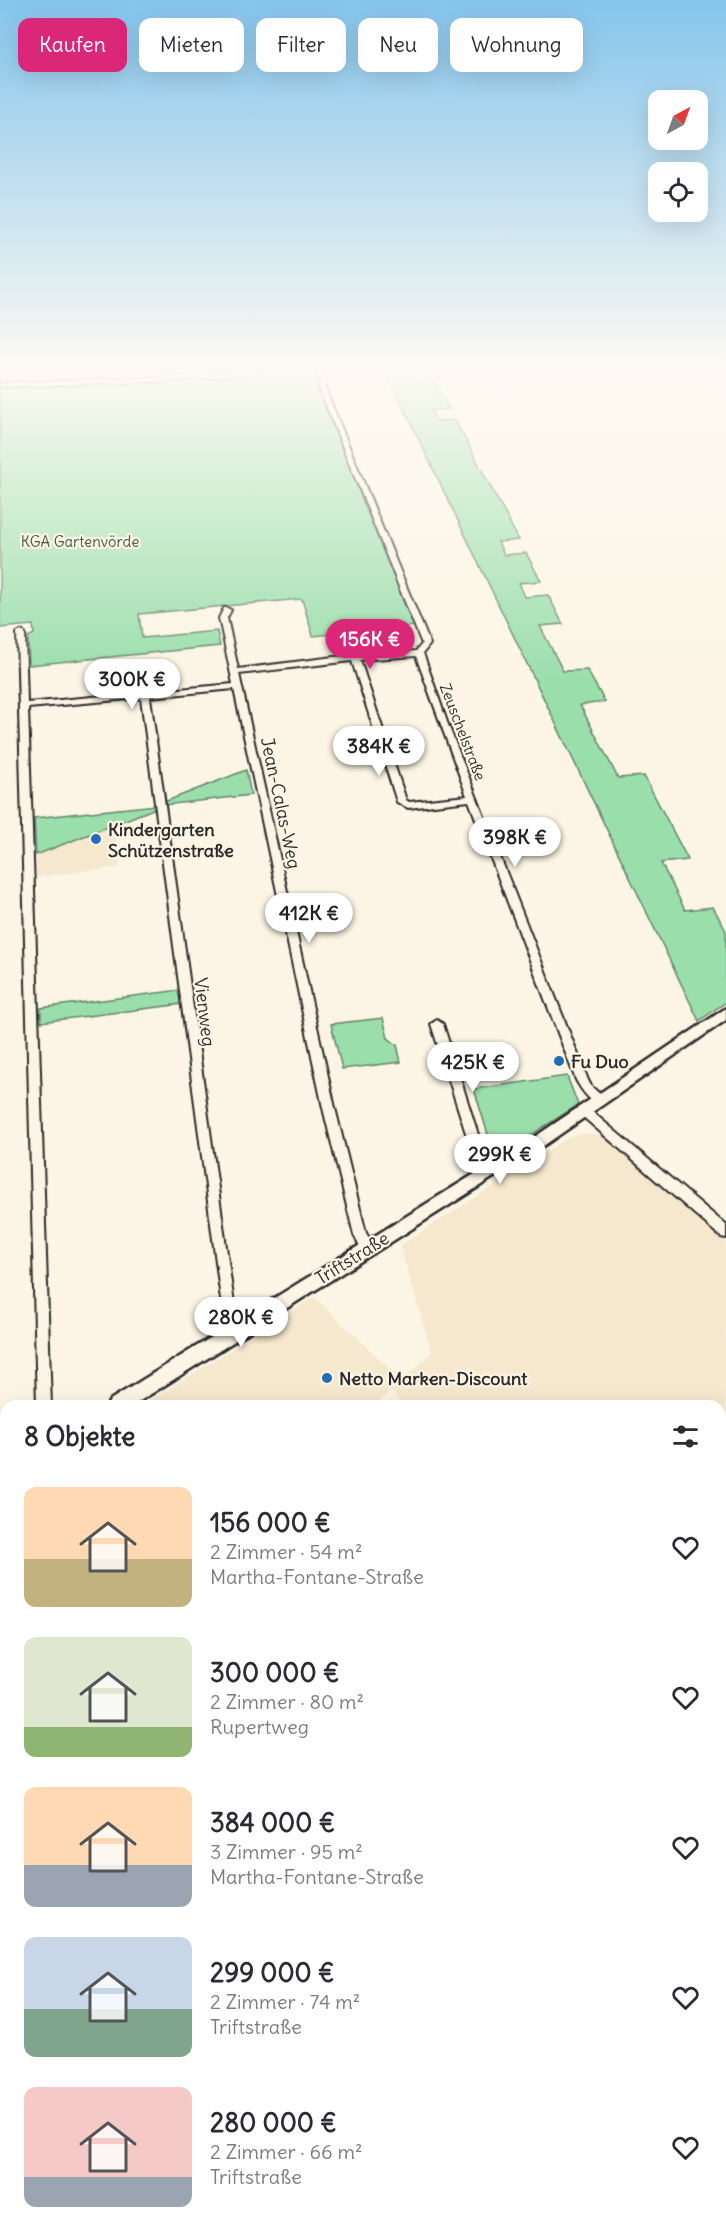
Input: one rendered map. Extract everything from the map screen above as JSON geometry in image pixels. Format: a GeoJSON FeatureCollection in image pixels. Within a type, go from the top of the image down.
{"type":"FeatureCollection","features":[{"type":"Feature","properties":{"kind":"main road","name":"Triftstraße"},"geometry":{"type":"LineString","coordinates":[[125,1400],[585,1112],[726,1013]]}},
{"type":"Feature","properties":{"kind":"street","name":"Zeuschelstraße"},"geometry":{"type":"LineString","coordinates":[[357,475],[426,644],[419,653],[582,1080],[587,1089],[601,1101]]}},
{"type":"Feature","properties":{"kind":"street","name":"Jean-Calas-Weg"},"geometry":{"type":"LineString","coordinates":[[227,610],[223,618],[329,1108],[360,1235],[368,1247]]}},
{"type":"Feature","properties":{"kind":"street"},"geometry":{"type":"LineString","coordinates":[[21,633],[44,1400]]}},
{"type":"Feature","properties":{"kind":"street"},"geometry":{"type":"LineString","coordinates":[[235,672],[419,653]]}},
{"type":"Feature","properties":{"kind":"street"},"geometry":{"type":"LineString","coordinates":[[355,658],[402,802],[408,805],[473,798]]}},
{"type":"Feature","properties":{"kind":"street"},"geometry":{"type":"LineString","coordinates":[[23,706],[238,686]]}},
{"type":"Feature","properties":{"kind":"street","name":"Vienweg"},"geometry":{"type":"LineString","coordinates":[[145,695],[231,1333]]}},
{"type":"Feature","properties":{"kind":"street"},"geometry":{"type":"LineString","coordinates":[[437,1024],[477,1149],[496,1168]]}},
{"type":"Feature","properties":{"kind":"street"},"geometry":{"type":"LineString","coordinates":[[585,1112],[726,1233]]}},
{"type":"Feature","properties":{"kind":"shaded area","name":"Kindergarten Schützenstraße"},"geometry":{"type":"Polygon","coordinates":[[[115,824],[120,867],[36,877],[36,855],[115,824]]]}},
{"type":"Feature","properties":{"kind":"shaded area"},"geometry":{"type":"Polygon","coordinates":[[[585,1133],[602,1135],[726,1240],[726,1400],[398,1400],[391,1391],[381,1400],[151,1400],[314,1297],[402,1380],[432,1353],[400,1246],[567,1138],[585,1133]]]}},
{"type":"Feature","properties":{"kind":"green space","name":"KGA Gartenvörde"},"geometry":{"type":"Polygon","coordinates":[[[0,475],[354,475],[415,626],[313,636],[302,599],[139,614],[142,638],[217,631],[220,646],[29,665],[28,637],[34,634],[33,625],[0,628],[0,475]]]}},
{"type":"Feature","properties":{"kind":"green space"},"geometry":{"type":"Polygon","coordinates":[[[436,475],[484,475],[519,540],[498,542],[504,555],[526,553],[541,581],[519,583],[525,597],[548,595],[563,624],[540,626],[563,671],[587,670],[605,702],[580,705],[618,778],[644,776],[688,860],[661,863],[685,910],[713,907],[726,931],[726,1002],[699,1021],[436,475]]]}},
{"type":"Feature","properties":{"kind":"green space"},"geometry":{"type":"Polygon","coordinates":[[[246,770],[251,795],[164,805],[164,802],[246,770]]]}},
{"type":"Feature","properties":{"kind":"green space"},"geometry":{"type":"Polygon","coordinates":[[[156,805],[156,808],[36,855],[34,818],[156,805]]]}},
{"type":"Feature","properties":{"kind":"green space"},"geometry":{"type":"Polygon","coordinates":[[[180,990],[182,1004],[41,1022],[41,1008],[180,990]]]}},
{"type":"Feature","properties":{"kind":"green space"},"geometry":{"type":"Polygon","coordinates":[[[383,1018],[388,1038],[397,1045],[401,1062],[342,1069],[331,1024],[383,1018]]]}},
{"type":"Feature","properties":{"kind":"green space"},"geometry":{"type":"Polygon","coordinates":[[[567,1076],[578,1105],[498,1156],[494,1154],[474,1089],[567,1076]]]}},
{"type":"Feature","properties":{"kind":"place","name":"Kindergarten Schützenstraße"},"geometry":{"type":"Point","coordinates":[96,839]}},
{"type":"Feature","properties":{"kind":"place","name":"Fu Duo"},"geometry":{"type":"Point","coordinates":[559,1061]}},
{"type":"Feature","properties":{"kind":"place","name":"Netto Marken-Discount"},"geometry":{"type":"Point","coordinates":[327,1378]}}]}
